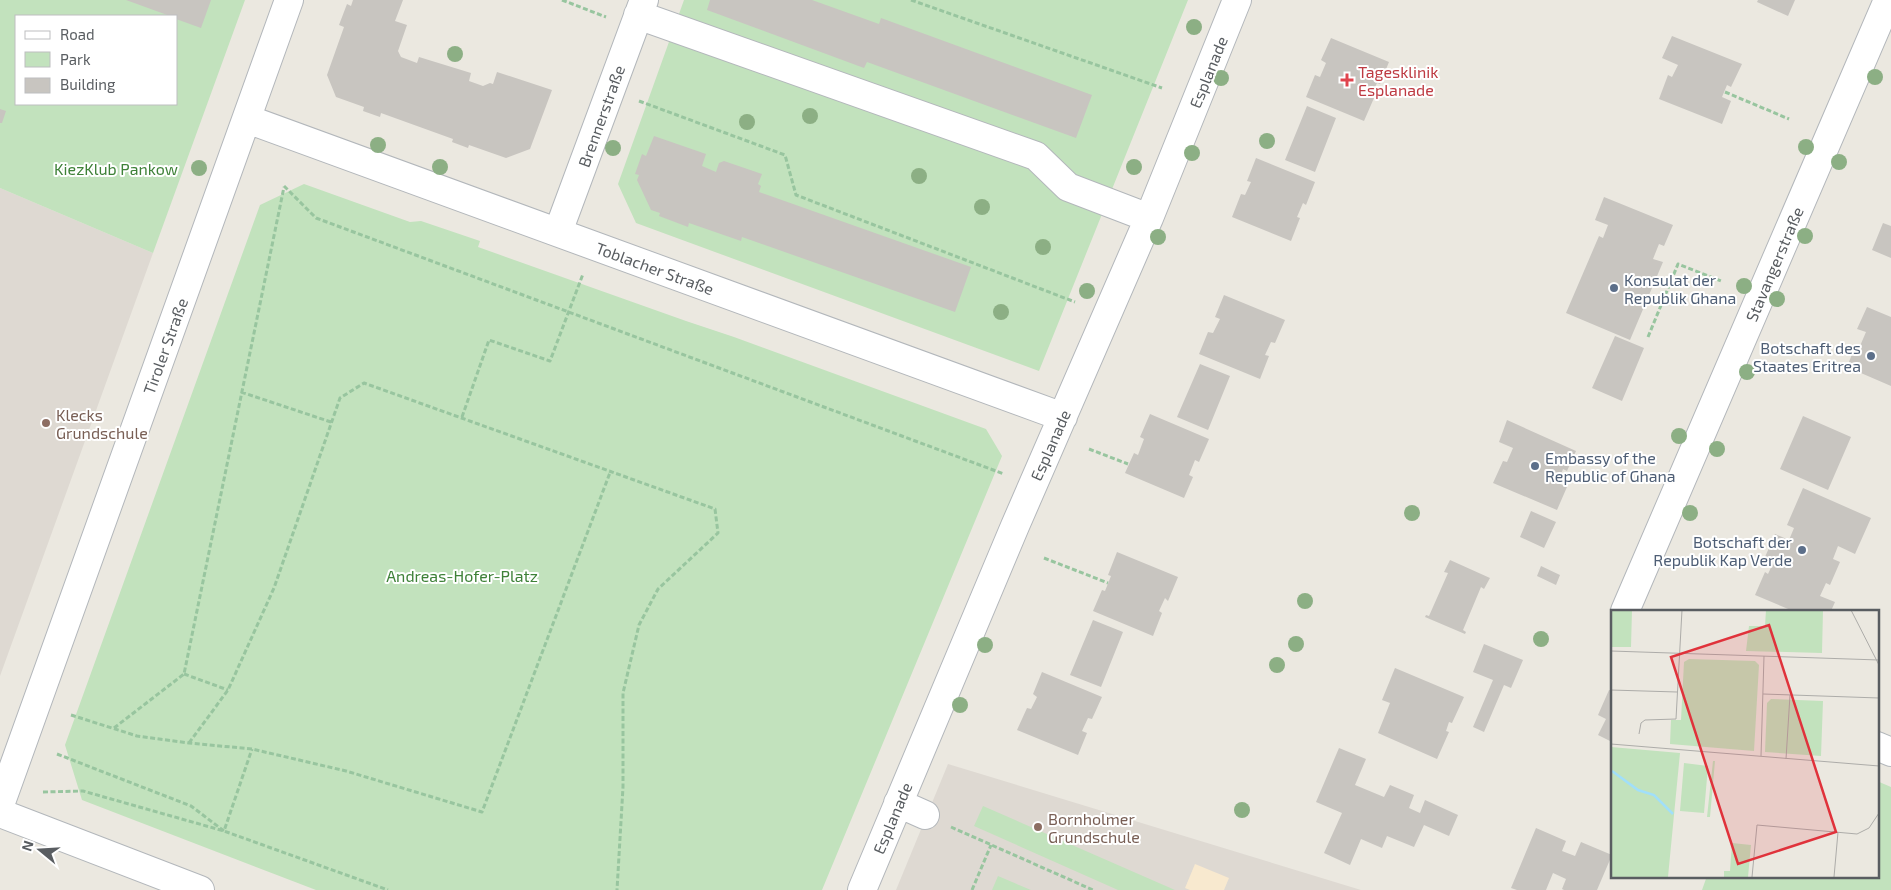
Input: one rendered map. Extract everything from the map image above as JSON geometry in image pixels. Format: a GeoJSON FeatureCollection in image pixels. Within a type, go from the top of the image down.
{"type":"FeatureCollection","features":[{"type":"Feature","properties":{"kind":"street","name":"Tiroler Straße"},"geometry":{"type":"LineString","coordinates":[[0,805],[289,0]]}},
{"type":"Feature","properties":{"kind":"street","name":"Esplanade"},"geometry":{"type":"LineString","coordinates":[[862,890],[1015,526],[1149,218],[1237,0]]}},
{"type":"Feature","properties":{"kind":"street","name":"Stavangerstraße"},"geometry":{"type":"LineString","coordinates":[[1625,610],[1888,0]]}},
{"type":"Feature","properties":{"kind":"street"},"geometry":{"type":"LineString","coordinates":[[641,7],[1036,156],[1068,187],[1149,218]]}},
{"type":"Feature","properties":{"kind":"street","name":"Brennerstraße"},"geometry":{"type":"LineString","coordinates":[[558,232],[641,7]]}},
{"type":"Feature","properties":{"kind":"street","name":"Toblacher Straße"},"geometry":{"type":"LineString","coordinates":[[247,119],[1063,417]]}},
{"type":"Feature","properties":{"kind":"street"},"geometry":{"type":"LineString","coordinates":[[1878,746],[1891,752]]}},
{"type":"Feature","properties":{"kind":"street"},"geometry":{"type":"LineString","coordinates":[[898,803],[926,815]]}},
{"type":"Feature","properties":{"kind":"street"},"geometry":{"type":"LineString","coordinates":[[0,813],[200,890]]}},
{"type":"Feature","properties":{"kind":"path"},"geometry":{"type":"LineString","coordinates":[[562,0],[606,17]]}},
{"type":"Feature","properties":{"kind":"path"},"geometry":{"type":"LineString","coordinates":[[912,0],[1162,88]]}},
{"type":"Feature","properties":{"kind":"path"},"geometry":{"type":"LineString","coordinates":[[1725,92],[1789,119]]}},
{"type":"Feature","properties":{"kind":"path"},"geometry":{"type":"LineString","coordinates":[[639,101],[785,155],[796,195],[1075,302]]}},
{"type":"Feature","properties":{"kind":"path"},"geometry":{"type":"LineString","coordinates":[[113,728],[184,674],[284,186],[316,218],[1004,474]]}},
{"type":"Feature","properties":{"kind":"path"},"geometry":{"type":"LineString","coordinates":[[462,417],[489,340],[550,361],[594,246]]}},
{"type":"Feature","properties":{"kind":"path"},"geometry":{"type":"LineString","coordinates":[[1648,337],[1678,264],[1720,281]]}},
{"type":"Feature","properties":{"kind":"path"},"geometry":{"type":"LineString","coordinates":[[189,743],[228,690],[274,588],[340,398],[364,383],[611,470],[715,509],[718,533],[658,589],[639,625],[622,693],[623,787],[617,890]]}},
{"type":"Feature","properties":{"kind":"path"},"geometry":{"type":"LineString","coordinates":[[241,392],[331,422]]}},
{"type":"Feature","properties":{"kind":"path"},"geometry":{"type":"LineString","coordinates":[[1089,449],[1128,464]]}},
{"type":"Feature","properties":{"kind":"path"},"geometry":{"type":"LineString","coordinates":[[71,715],[137,736],[252,749],[346,772],[482,812],[611,470]]}},
{"type":"Feature","properties":{"kind":"path"},"geometry":{"type":"LineString","coordinates":[[1044,558],[1108,583]]}},
{"type":"Feature","properties":{"kind":"path"},"geometry":{"type":"LineString","coordinates":[[184,674],[228,690]]}},
{"type":"Feature","properties":{"kind":"path"},"geometry":{"type":"LineString","coordinates":[[224,831],[252,749]]}},
{"type":"Feature","properties":{"kind":"path"},"geometry":{"type":"LineString","coordinates":[[57,754],[191,806],[224,831]]}},
{"type":"Feature","properties":{"kind":"path"},"geometry":{"type":"LineString","coordinates":[[44,792],[83,791],[224,831],[388,890]]}},
{"type":"Feature","properties":{"kind":"path"},"geometry":{"type":"LineString","coordinates":[[926,815],[1093,890]]}},
{"type":"Feature","properties":{"kind":"path"},"geometry":{"type":"LineString","coordinates":[[972,890],[991,845]]}},
{"type":"Feature","properties":{"kind":"shaded area","name":"Klecks Grundschule"},"geometry":{"type":"Polygon","coordinates":[[[0,188],[153,253],[0,676],[0,188]]]}},
{"type":"Feature","properties":{"kind":"shaded area","name":"Bornholmer Grundschule"},"geometry":{"type":"Polygon","coordinates":[[[948,764],[1361,890],[896,890],[948,764]]]}},
{"type":"Feature","properties":{"kind":"green space","name":"KiezKlub Pankow"},"geometry":{"type":"Polygon","coordinates":[[[0,0],[245,0],[153,253],[0,188],[0,0]]]}},
{"type":"Feature","properties":{"kind":"green space"},"geometry":{"type":"Polygon","coordinates":[[[684,0],[1188,0],[1039,371],[636,223],[618,184],[684,0]]]}},
{"type":"Feature","properties":{"kind":"green space","name":"Andreas-Hofer-Platz"},"geometry":{"type":"Polygon","coordinates":[[[304,184],[410,222],[421,221],[480,241],[478,247],[734,337],[986,429],[1002,456],[822,890],[316,890],[82,800],[65,745],[260,205],[304,184]]]}},
{"type":"Feature","properties":{"kind":"green space"},"geometry":{"type":"Polygon","coordinates":[[[1878,781],[1891,787],[1891,890],[1702,890],[1706,878],[1878,878],[1878,781]]]}},
{"type":"Feature","properties":{"kind":"green space"},"geometry":{"type":"Polygon","coordinates":[[[983,806],[1175,890],[1118,890],[974,826],[983,806]]]}},
{"type":"Feature","properties":{"kind":"green space"},"geometry":{"type":"Polygon","coordinates":[[[998,876],[1031,890],[992,890],[998,876]]]}},
{"type":"Feature","properties":{"kind":"sand"},"geometry":{"type":"Polygon","coordinates":[[[1195,864],[1229,878],[1224,890],[1190,890],[1185,888],[1195,864]]]}},
{"type":"Feature","properties":{"kind":"building"},"geometry":{"type":"Polygon","coordinates":[[[126,0],[211,0],[201,28],[178,20],[178,15],[167,15],[126,0]]]}},
{"type":"Feature","properties":{"kind":"building"},"geometry":{"type":"Polygon","coordinates":[[[353,0],[403,0],[395,21],[407,25],[398,51],[401,57],[417,63],[419,57],[471,73],[469,81],[483,86],[490,83],[493,84],[497,72],[552,90],[530,149],[506,158],[469,145],[468,148],[452,142],[453,139],[381,113],[380,117],[363,111],[364,107],[336,97],[327,75],[344,27],[339,25],[347,4],[351,6],[353,0]]]}},
{"type":"Feature","properties":{"kind":"building"},"geometry":{"type":"Polygon","coordinates":[[[710,0],[812,0],[879,24],[881,18],[1092,95],[1076,138],[867,62],[864,68],[707,10],[710,0]]]}},
{"type":"Feature","properties":{"kind":"building"},"geometry":{"type":"Polygon","coordinates":[[[1758,0],[1795,0],[1788,16],[1757,2],[1758,0]]]}},
{"type":"Feature","properties":{"kind":"building"},"geometry":{"type":"Polygon","coordinates":[[[1672,36],[1742,64],[1731,87],[1727,85],[1722,97],[1731,101],[1722,124],[1659,99],[1668,75],[1672,77],[1678,65],[1662,58],[1672,36]]]}},
{"type":"Feature","properties":{"kind":"building","name":"Tagesklinik Esplanade"},"geometry":{"type":"Polygon","coordinates":[[[1331,38],[1389,62],[1380,84],[1377,83],[1370,97],[1374,98],[1364,121],[1306,97],[1315,75],[1320,77],[1326,63],[1321,60],[1331,38]]]}},
{"type":"Feature","properties":{"kind":"building"},"geometry":{"type":"Polygon","coordinates":[[[1307,106],[1336,118],[1315,172],[1285,160],[1307,106]]]}},
{"type":"Feature","properties":{"kind":"building"},"geometry":{"type":"Polygon","coordinates":[[[0,109],[6,111],[2,123],[0,123],[0,109]]]}},
{"type":"Feature","properties":{"kind":"building"},"geometry":{"type":"Polygon","coordinates":[[[654,136],[706,154],[702,166],[716,172],[719,163],[724,161],[762,174],[758,184],[761,186],[759,192],[971,267],[955,312],[742,237],[741,241],[689,223],[688,227],[659,216],[660,213],[651,210],[637,180],[639,175],[635,174],[642,154],[646,156],[654,136]]]}},
{"type":"Feature","properties":{"kind":"building"},"geometry":{"type":"Polygon","coordinates":[[[1256,158],[1315,182],[1306,205],[1303,203],[1297,217],[1300,218],[1291,241],[1232,217],[1241,194],[1245,195],[1251,182],[1247,181],[1256,158]]]}},
{"type":"Feature","properties":{"kind":"building","name":"Konsulat der Republik Ghana"},"geometry":{"type":"Polygon","coordinates":[[[1604,197],[1673,225],[1664,246],[1659,244],[1653,259],[1663,262],[1630,340],[1566,313],[1599,236],[1603,238],[1608,225],[1595,220],[1604,197]]]}},
{"type":"Feature","properties":{"kind":"building"},"geometry":{"type":"Polygon","coordinates":[[[1883,223],[1891,226],[1891,258],[1872,250],[1883,223]]]}},
{"type":"Feature","properties":{"kind":"building"},"geometry":{"type":"Polygon","coordinates":[[[1224,295],[1285,320],[1275,343],[1271,342],[1265,355],[1269,356],[1260,379],[1199,354],[1208,332],[1213,333],[1220,319],[1215,317],[1224,295]]]}},
{"type":"Feature","properties":{"kind":"building","name":"Botschaft des Staates Eritrea"},"geometry":{"type":"Polygon","coordinates":[[[1867,307],[1891,317],[1891,386],[1847,367],[1856,344],[1860,346],[1866,332],[1857,329],[1867,307]]]}},
{"type":"Feature","properties":{"kind":"building"},"geometry":{"type":"Polygon","coordinates":[[[1615,336],[1644,348],[1622,401],[1592,388],[1615,336]]]}},
{"type":"Feature","properties":{"kind":"building"},"geometry":{"type":"Polygon","coordinates":[[[1200,364],[1230,376],[1208,430],[1177,417],[1200,364]]]}},
{"type":"Feature","properties":{"kind":"building"},"geometry":{"type":"Polygon","coordinates":[[[1150,414],[1209,439],[1199,462],[1195,460],[1189,475],[1193,477],[1184,498],[1125,473],[1134,453],[1138,455],[1144,439],[1140,437],[1150,414]]]}},
{"type":"Feature","properties":{"kind":"building"},"geometry":{"type":"Polygon","coordinates":[[[1803,416],[1851,437],[1828,490],[1780,469],[1803,416]]]}},
{"type":"Feature","properties":{"kind":"building","name":"Embassy of the Republic of Ghana"},"geometry":{"type":"Polygon","coordinates":[[[1507,420],[1576,451],[1567,471],[1563,469],[1558,483],[1567,487],[1557,510],[1493,483],[1503,461],[1507,462],[1513,448],[1499,442],[1507,420]]]}},
{"type":"Feature","properties":{"kind":"building","name":"Botschaft der Republik Kap Verde"},"geometry":{"type":"Polygon","coordinates":[[[1803,488],[1871,518],[1855,554],[1838,546],[1833,559],[1840,562],[1830,585],[1826,583],[1820,596],[1835,602],[1831,610],[1791,610],[1755,595],[1765,572],[1768,574],[1774,561],[1765,557],[1775,534],[1789,540],[1794,528],[1787,525],[1803,488]]]}},
{"type":"Feature","properties":{"kind":"building"},"geometry":{"type":"Polygon","coordinates":[[[1531,511],[1556,522],[1544,548],[1520,537],[1531,511]]]}},
{"type":"Feature","properties":{"kind":"building"},"geometry":{"type":"Polygon","coordinates":[[[1117,552],[1178,577],[1168,601],[1165,598],[1159,611],[1162,613],[1153,636],[1093,611],[1102,590],[1105,591],[1111,576],[1108,575],[1117,552]]]}},
{"type":"Feature","properties":{"kind":"building"},"geometry":{"type":"Polygon","coordinates":[[[1450,560],[1490,578],[1484,589],[1481,587],[1463,630],[1466,632],[1465,634],[1425,617],[1426,615],[1429,616],[1448,573],[1444,572],[1450,560]]]}},
{"type":"Feature","properties":{"kind":"building"},"geometry":{"type":"Polygon","coordinates":[[[1541,566],[1560,575],[1556,585],[1537,576],[1541,566]]]}},
{"type":"Feature","properties":{"kind":"building"},"geometry":{"type":"Polygon","coordinates":[[[1093,620],[1123,632],[1101,687],[1070,675],[1093,620]]]}},
{"type":"Feature","properties":{"kind":"building"},"geometry":{"type":"Polygon","coordinates":[[[1484,644],[1523,660],[1511,688],[1504,685],[1484,732],[1473,727],[1493,680],[1473,672],[1484,644]]]}},
{"type":"Feature","properties":{"kind":"building"},"geometry":{"type":"Polygon","coordinates":[[[1395,668],[1464,697],[1452,723],[1449,722],[1446,731],[1449,732],[1437,759],[1378,733],[1390,703],[1382,700],[1395,668]]]}},
{"type":"Feature","properties":{"kind":"building"},"geometry":{"type":"Polygon","coordinates":[[[1042,672],[1102,697],[1092,719],[1088,718],[1082,731],[1087,733],[1078,755],[1017,730],[1027,708],[1031,709],[1037,697],[1033,694],[1042,672]]]}},
{"type":"Feature","properties":{"kind":"building"},"geometry":{"type":"Polygon","coordinates":[[[1609,690],[1611,691],[1611,742],[1598,735],[1606,719],[1598,715],[1609,690]]]}},
{"type":"Feature","properties":{"kind":"building"},"geometry":{"type":"Polygon","coordinates":[[[1339,748],[1366,759],[1355,785],[1384,797],[1390,785],[1414,795],[1409,808],[1420,813],[1425,800],[1458,815],[1449,836],[1424,825],[1414,847],[1387,836],[1382,848],[1361,839],[1350,865],[1324,853],[1342,813],[1316,802],[1339,748]]]}},
{"type":"Feature","properties":{"kind":"building"},"geometry":{"type":"Polygon","coordinates":[[[1536,828],[1566,841],[1562,851],[1575,856],[1581,842],[1611,855],[1597,890],[1564,890],[1562,889],[1566,879],[1553,873],[1546,890],[1517,890],[1511,888],[1536,828]]]}},
{"type":"Feature","properties":{"kind":"place","name":"Tagesklinik Esplanade"},"geometry":{"type":"Point","coordinates":[1347,80]}},
{"type":"Feature","properties":{"kind":"place","name":"Konsulat der Republik Ghana"},"geometry":{"type":"Point","coordinates":[1614,288]}},
{"type":"Feature","properties":{"kind":"place","name":"Botschaft des Staates Eritrea"},"geometry":{"type":"Point","coordinates":[1871,356]}},
{"type":"Feature","properties":{"kind":"place","name":"Klecks Grundschule"},"geometry":{"type":"Point","coordinates":[46,423]}},
{"type":"Feature","properties":{"kind":"place","name":"Embassy of the Republic of Ghana"},"geometry":{"type":"Point","coordinates":[1535,466]}},
{"type":"Feature","properties":{"kind":"place","name":"Botschaft der Republik Kap Verde"},"geometry":{"type":"Point","coordinates":[1802,550]}},
{"type":"Feature","properties":{"kind":"place","name":"Bornholmer Grundschule"},"geometry":{"type":"Point","coordinates":[1038,827]}}]}
